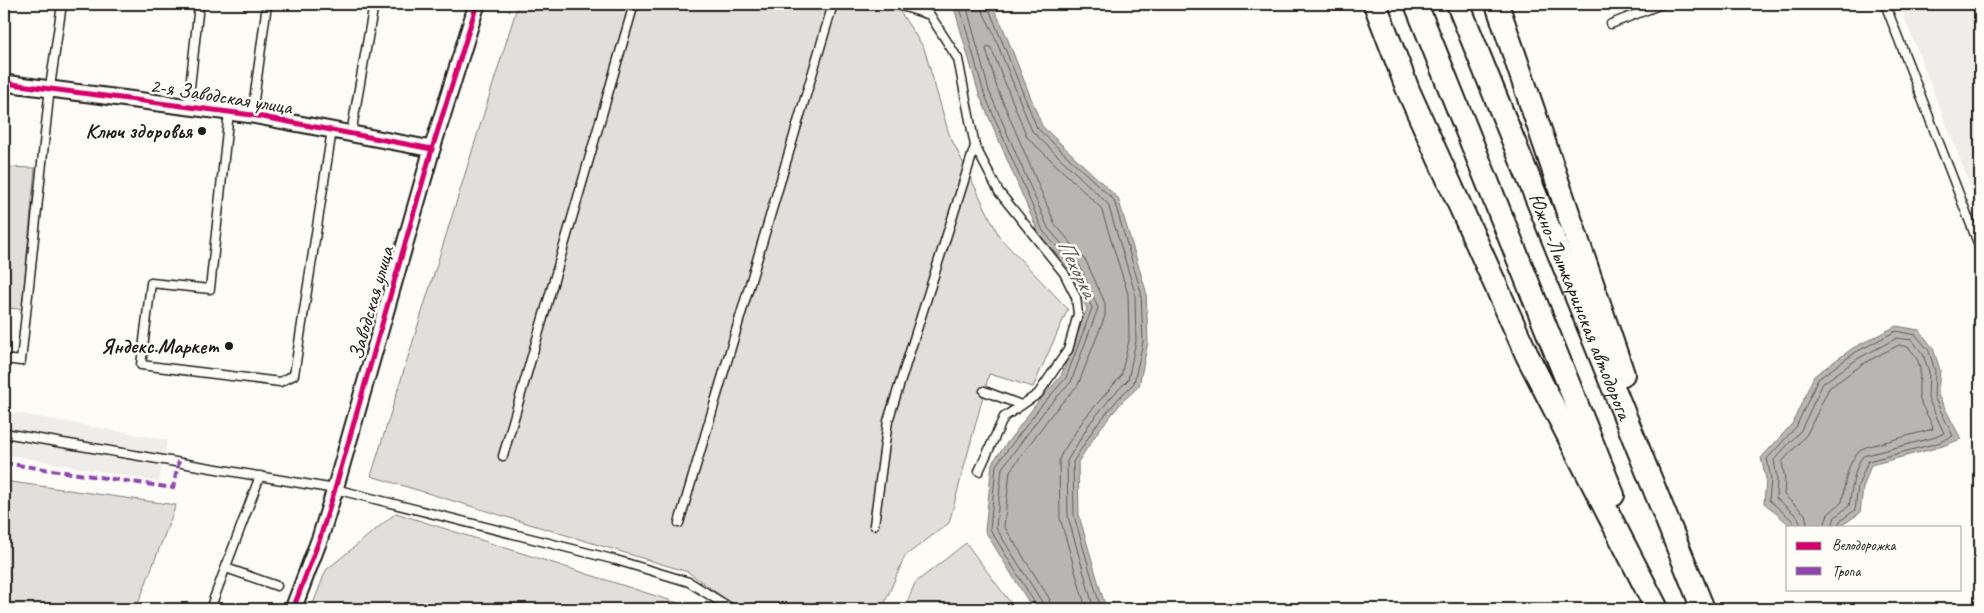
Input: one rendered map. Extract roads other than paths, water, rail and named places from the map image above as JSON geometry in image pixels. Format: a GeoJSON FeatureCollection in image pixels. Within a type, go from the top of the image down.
{"type":"FeatureCollection","features":[{"type":"Feature","properties":{"kind":"main road"},"geometry":{"type":"LineString","coordinates":[[1374,4],[1408,90],[1527,355],[1658,609]]}},
{"type":"Feature","properties":{"kind":"main road","name":"Южно-Лыткаринская автодорога"},"geometry":{"type":"LineString","coordinates":[[1416,4],[1658,609]]}},
{"type":"Feature","properties":{"kind":"main road","name":"Южно-Лыткаринская автодорога"},"geometry":{"type":"LineString","coordinates":[[1458,4],[1704,609]]}},
{"type":"Feature","properties":{"kind":"main road"},"geometry":{"type":"LineString","coordinates":[[1497,4],[1704,609]]}},
{"type":"Feature","properties":{"kind":"street","name":"Заводская улица"},"geometry":{"type":"LineString","coordinates":[[293,609],[320,538],[335,489],[432,148],[477,4]]}},
{"type":"Feature","properties":{"kind":"street","name":"2-я Заводская улица"},"geometry":{"type":"LineString","coordinates":[[4,83],[252,115],[432,148]]}},
{"type":"Feature","properties":{"kind":"lane"},"geometry":{"type":"LineString","coordinates":[[4,359],[21,361],[50,88],[62,4]]}},
{"type":"Feature","properties":{"kind":"lane"},"geometry":{"type":"LineString","coordinates":[[188,106],[199,4]]}},
{"type":"Feature","properties":{"kind":"lane"},"geometry":{"type":"LineString","coordinates":[[252,115],[267,4]]}},
{"type":"Feature","properties":{"kind":"lane"},"geometry":{"type":"LineString","coordinates":[[350,134],[374,4]]}},
{"type":"Feature","properties":{"kind":"lane"},"geometry":{"type":"LineString","coordinates":[[502,456],[634,4]]}},
{"type":"Feature","properties":{"kind":"lane"},"geometry":{"type":"LineString","coordinates":[[680,523],[833,4]]}},
{"type":"Feature","properties":{"kind":"lane"},"geometry":{"type":"LineString","coordinates":[[895,4],[930,15],[958,59],[975,146],[999,192],[1064,273],[1076,297],[1078,314],[1068,350],[1038,394],[1004,417],[979,471]]}},
{"type":"Feature","properties":{"kind":"lane"},"geometry":{"type":"LineString","coordinates":[[1611,24],[1662,4]]}},
{"type":"Feature","properties":{"kind":"lane"},"geometry":{"type":"LineString","coordinates":[[1886,4],[1980,248]]}},
{"type":"Feature","properties":{"kind":"lane"},"geometry":{"type":"LineString","coordinates":[[229,112],[210,289],[151,283],[142,365],[280,382],[294,375],[332,130]]}},
{"type":"Feature","properties":{"kind":"lane"},"geometry":{"type":"LineString","coordinates":[[874,525],[888,421],[975,146]]}},
{"type":"Feature","properties":{"kind":"lane"},"geometry":{"type":"LineString","coordinates":[[984,391],[1021,405]]}},
{"type":"Feature","properties":{"kind":"lane"},"geometry":{"type":"LineString","coordinates":[[4,433],[335,489],[616,560],[689,582],[732,609]]}},
{"type":"Feature","properties":{"kind":"lane"},"geometry":{"type":"LineString","coordinates":[[210,609],[260,476]]}},
{"type":"Feature","properties":{"kind":"lane"},"geometry":{"type":"LineString","coordinates":[[226,568],[277,586]]}},
{"type":"Feature","properties":{"kind":"water","name":"Пехорка"},"geometry":{"type":"Polygon","coordinates":[[[953,4],[991,4],[1002,25],[1042,126],[1118,198],[1146,291],[1148,342],[1139,386],[1122,402],[1099,430],[1078,462],[1079,516],[1106,609],[1033,609],[985,531],[992,463],[1037,403],[1061,376],[1087,309],[1070,270],[1039,234],[979,94],[953,4]]]}},
{"type":"Feature","properties":{"kind":"water"},"geometry":{"type":"Polygon","coordinates":[[[1896,326],[1919,330],[1933,348],[1940,370],[1938,395],[1961,439],[1940,447],[1871,465],[1863,488],[1860,513],[1840,526],[1791,526],[1764,503],[1766,479],[1761,458],[1792,424],[1814,376],[1853,348],[1896,326]]]}},
{"type":"Feature","properties":{"kind":"place","name":"Ключ здоровья"},"geometry":{"type":"Point","coordinates":[202,131]}},
{"type":"Feature","properties":{"kind":"place","name":"Яндекс.Маркет"},"geometry":{"type":"Point","coordinates":[229,346]}}]}
